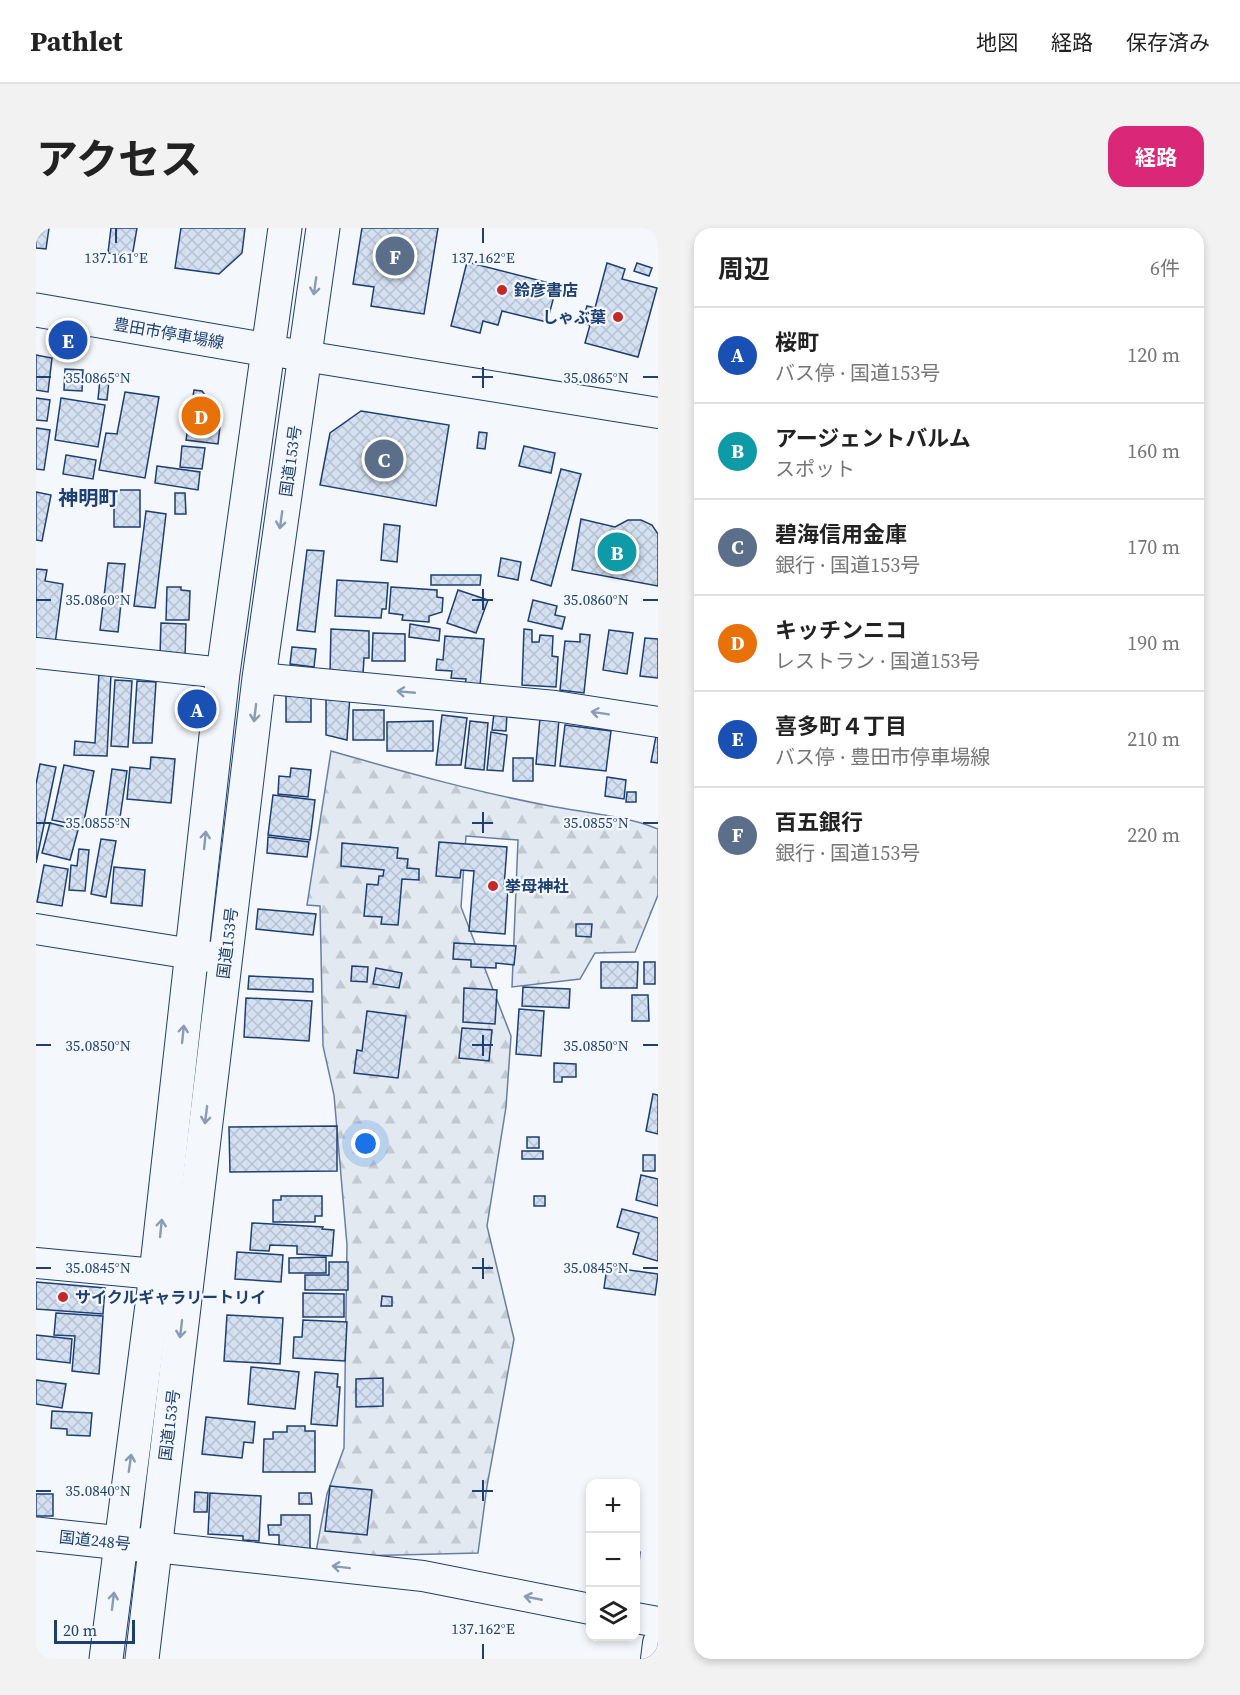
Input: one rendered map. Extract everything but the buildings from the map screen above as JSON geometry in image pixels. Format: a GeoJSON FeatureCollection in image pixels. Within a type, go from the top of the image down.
{"type":"FeatureCollection","features":[{"type":"Feature","properties":{"kind":"main road","name":"国道153号"},"geometry":{"type":"LineString","coordinates":[[106,1659],[156,1274],[223,673],[285,228]]}},
{"type":"Feature","properties":{"kind":"main road","name":"国道153号"},"geometry":{"type":"LineString","coordinates":[[142,1659],[259,678],[323,228]]}},
{"type":"Feature","properties":{"kind":"main road","name":"豊田市停車場線"},"geometry":{"type":"LineString","coordinates":[[36,310],[267,350]]}},
{"type":"Feature","properties":{"kind":"main road","name":"国道248号"},"geometry":{"type":"LineString","coordinates":[[36,1534],[155,1546]]}},
{"type":"Feature","properties":{"kind":"street"},"geometry":{"type":"LineString","coordinates":[[267,350],[304,358],[658,413]]}},
{"type":"Feature","properties":{"kind":"street"},"geometry":{"type":"LineString","coordinates":[[36,653],[223,673]]}},
{"type":"Feature","properties":{"kind":"street"},"geometry":{"type":"LineString","coordinates":[[259,678],[555,706],[658,722]]}},
{"type":"Feature","properties":{"kind":"street"},"geometry":{"type":"LineString","coordinates":[[36,930],[225,959]]}},
{"type":"Feature","properties":{"kind":"street"},"geometry":{"type":"LineString","coordinates":[[36,1263],[156,1274]]}},
{"type":"Feature","properties":{"kind":"street"},"geometry":{"type":"LineString","coordinates":[[155,1546],[423,1576],[586,1608]]}},
{"type":"Feature","properties":{"kind":"street"},"geometry":{"type":"LineString","coordinates":[[640,1619],[658,1622]]}},
{"type":"Feature","properties":{"kind":"street"},"geometry":{"type":"LineString","coordinates":[[656,1659],[658,1643]]}},
{"type":"Feature","properties":{"kind":"green space"},"geometry":{"type":"Polygon","coordinates":[[[331,751],[467,788],[550,806],[618,817],[658,829],[658,895],[635,952],[595,953],[580,979],[512,987],[518,840],[466,836],[461,907],[511,1036],[506,1107],[487,1226],[514,1339],[487,1486],[478,1553],[315,1557],[327,1494],[344,1448],[347,1245],[334,1095],[323,1046],[320,906],[307,905],[331,751]]]}},
{"type":"Feature","properties":{"kind":"place","name":"百五銀行"},"geometry":{"type":"Point","coordinates":[395,256]}},
{"type":"Feature","properties":{"kind":"place","name":"鈴彦書店"},"geometry":{"type":"Point","coordinates":[502,290]}},
{"type":"Feature","properties":{"kind":"place","name":"しゃぶ葉"},"geometry":{"type":"Point","coordinates":[618,317]}},
{"type":"Feature","properties":{"kind":"place","name":"喜多町４丁目"},"geometry":{"type":"Point","coordinates":[68,340]}},
{"type":"Feature","properties":{"kind":"place","name":"キッチンニコ"},"geometry":{"type":"Point","coordinates":[201,416]}},
{"type":"Feature","properties":{"kind":"place","name":"碧海信用金庫"},"geometry":{"type":"Point","coordinates":[384,459]}},
{"type":"Feature","properties":{"kind":"place","name":"アージェントバルム"},"geometry":{"type":"Point","coordinates":[617,552]}},
{"type":"Feature","properties":{"kind":"place","name":"桜町"},"geometry":{"type":"Point","coordinates":[197,709]}},
{"type":"Feature","properties":{"kind":"place","name":"挙母神社"},"geometry":{"type":"Point","coordinates":[493,886]}},
{"type":"Feature","properties":{"kind":"place","name":"サイクルギャラリートリイ"},"geometry":{"type":"Point","coordinates":[63,1297]}},
{"type":"Feature","properties":{"kind":"district","name":"神明町"},"geometry":{"type":"Point","coordinates":[88,498]}}]}
